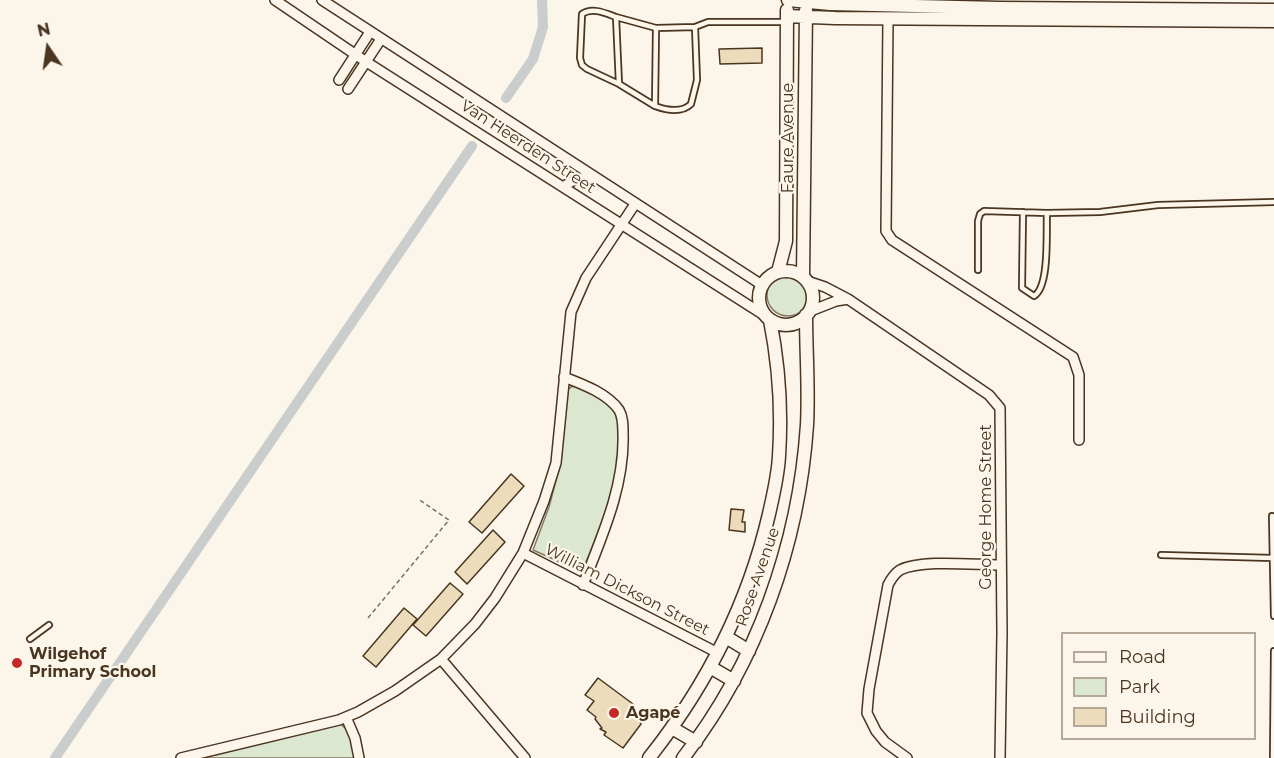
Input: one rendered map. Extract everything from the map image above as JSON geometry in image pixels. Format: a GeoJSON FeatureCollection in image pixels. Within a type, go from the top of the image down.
{"type":"FeatureCollection","features":[{"type":"Feature","properties":{"kind":"street","name":"Van Heerden Street"},"geometry":{"type":"LineString","coordinates":[[322,0],[762,285]]}},
{"type":"Feature","properties":{"kind":"street"},"geometry":{"type":"LineString","coordinates":[[788,0],[830,4],[1000,8],[1274,10]]}},
{"type":"Feature","properties":{"kind":"street","name":"Faure Avenue"},"geometry":{"type":"LineString","coordinates":[[778,272],[786,241],[785,140],[788,0]]}},
{"type":"Feature","properties":{"kind":"street","name":"Faure Avenue"},"geometry":{"type":"LineString","coordinates":[[805,279],[806,0]]}},
{"type":"Feature","properties":{"kind":"street","name":"Van Heerden Street"},"geometry":{"type":"LineString","coordinates":[[278,1],[365,62],[769,319]]}},
{"type":"Feature","properties":{"kind":"street"},"geometry":{"type":"LineString","coordinates":[[787,19],[1274,21]]}},
{"type":"Feature","properties":{"kind":"street"},"geometry":{"type":"LineString","coordinates":[[888,19],[886,231],[892,240],[1073,357],[1079,375],[1079,440]]}},
{"type":"Feature","properties":{"kind":"street"},"geometry":{"type":"LineString","coordinates":[[339,80],[370,32]]}},
{"type":"Feature","properties":{"kind":"street"},"geometry":{"type":"LineString","coordinates":[[348,89],[381,39]]}},
{"type":"Feature","properties":{"kind":"street"},"geometry":{"type":"LineString","coordinates":[[785,140],[804,136]]}},
{"type":"Feature","properties":{"kind":"street"},"geometry":{"type":"LineString","coordinates":[[563,187],[573,179],[585,176],[596,178]]}},
{"type":"Feature","properties":{"kind":"street"},"geometry":{"type":"LineString","coordinates":[[181,758],[346,717],[395,691],[441,659],[475,624],[495,598],[523,553],[544,501],[556,463],[571,312],[586,278],[635,204]]}},
{"type":"Feature","properties":{"kind":"street"},"geometry":{"type":"LineString","coordinates":[[807,314],[813,297],[805,279],[788,271],[778,272],[768,277],[762,285],[758,298],[762,312],[769,319],[785,325],[800,321],[807,314],[836,301],[848,299]]}},
{"type":"Feature","properties":{"kind":"street","name":"George Home Street"},"geometry":{"type":"LineString","coordinates":[[805,279],[848,299],[989,395],[1000,408],[1002,633],[1000,758]]}},
{"type":"Feature","properties":{"kind":"street","name":"Rose Avenue"},"geometry":{"type":"LineString","coordinates":[[685,757],[734,681],[749,651],[774,592],[789,544],[807,424],[807,314]]}},
{"type":"Feature","properties":{"kind":"street","name":"Rose Avenue"},"geometry":{"type":"LineString","coordinates":[[649,758],[672,728],[718,653],[752,576],[763,537],[779,458],[779,375],[769,319]]}},
{"type":"Feature","properties":{"kind":"street"},"geometry":{"type":"LineString","coordinates":[[564,377],[596,391],[612,404],[622,417],[624,451],[619,482],[584,585]]}},
{"type":"Feature","properties":{"kind":"street","name":"William Dickson Street"},"geometry":{"type":"LineString","coordinates":[[523,553],[718,653]]}},
{"type":"Feature","properties":{"kind":"street"},"geometry":{"type":"LineString","coordinates":[[907,758],[885,742],[876,732],[867,713],[869,689],[888,585],[892,576],[914,565],[1000,565]]}},
{"type":"Feature","properties":{"kind":"street"},"geometry":{"type":"LineString","coordinates":[[726,637],[749,651]]}},
{"type":"Feature","properties":{"kind":"street"},"geometry":{"type":"LineString","coordinates":[[441,659],[525,758]]}},
{"type":"Feature","properties":{"kind":"street"},"geometry":{"type":"LineString","coordinates":[[710,667],[734,681]]}},
{"type":"Feature","properties":{"kind":"street"},"geometry":{"type":"LineString","coordinates":[[346,717],[355,738],[359,758]]}},
{"type":"Feature","properties":{"kind":"street"},"geometry":{"type":"LineString","coordinates":[[672,728],[696,742]]}},
{"type":"Feature","properties":{"kind":"lane"},"geometry":{"type":"LineString","coordinates":[[695,27],[697,80],[691,104],[682,110],[662,109],[655,106],[582,65],[580,58],[582,14],[589,10],[656,28],[695,27],[708,22],[787,19]]}},
{"type":"Feature","properties":{"kind":"lane"},"geometry":{"type":"LineString","coordinates":[[616,16],[619,84]]}},
{"type":"Feature","properties":{"kind":"lane"},"geometry":{"type":"LineString","coordinates":[[655,106],[656,28]]}},
{"type":"Feature","properties":{"kind":"lane"},"geometry":{"type":"LineString","coordinates":[[978,270],[978,221],[980,214],[984,211],[1100,212],[1158,205],[1274,202]]}},
{"type":"Feature","properties":{"kind":"lane"},"geometry":{"type":"LineString","coordinates":[[1023,212],[1022,288],[1034,296],[1040,291],[1045,271],[1047,213]]}},
{"type":"Feature","properties":{"kind":"lane"},"geometry":{"type":"LineString","coordinates":[[1272,516],[1274,616]]}},
{"type":"Feature","properties":{"kind":"lane"},"geometry":{"type":"LineString","coordinates":[[1161,555],[1273,558]]}},
{"type":"Feature","properties":{"kind":"lane"},"geometry":{"type":"LineString","coordinates":[[30,639],[49,625]]}},
{"type":"Feature","properties":{"kind":"lane"},"geometry":{"type":"LineString","coordinates":[[1273,758],[1274,651]]}},
{"type":"Feature","properties":{"kind":"path"},"geometry":{"type":"LineString","coordinates":[[368,618],[449,520],[418,499]]}},
{"type":"Feature","properties":{"kind":"green space"},"geometry":{"type":"Polygon","coordinates":[[[788,274],[803,280],[809,295],[803,310],[788,316],[773,310],[767,295],[773,280],[788,274]]]}},
{"type":"Feature","properties":{"kind":"green space"},"geometry":{"type":"Polygon","coordinates":[[[573,386],[587,390],[609,403],[619,415],[621,422],[618,458],[611,492],[582,572],[533,550],[549,507],[559,469],[568,389],[573,386]]]}},
{"type":"Feature","properties":{"kind":"green space"},"geometry":{"type":"Polygon","coordinates":[[[339,723],[351,733],[357,758],[198,758],[339,723]]]}},
{"type":"Feature","properties":{"kind":"building"},"geometry":{"type":"Polygon","coordinates":[[[762,48],[762,63],[720,64],[719,49],[762,48]]]}},
{"type":"Feature","properties":{"kind":"building"},"geometry":{"type":"Polygon","coordinates":[[[511,474],[524,486],[482,533],[469,522],[511,474]]]}},
{"type":"Feature","properties":{"kind":"building"},"geometry":{"type":"Polygon","coordinates":[[[731,509],[744,510],[742,522],[745,522],[745,532],[729,530],[731,509]]]}},
{"type":"Feature","properties":{"kind":"building"},"geometry":{"type":"Polygon","coordinates":[[[493,530],[505,542],[467,584],[455,572],[493,530]]]}},
{"type":"Feature","properties":{"kind":"building"},"geometry":{"type":"Polygon","coordinates":[[[450,583],[463,594],[426,636],[413,625],[450,583]]]}},
{"type":"Feature","properties":{"kind":"building"},"geometry":{"type":"Polygon","coordinates":[[[404,608],[417,619],[376,667],[363,656],[404,608]]]}},
{"type":"Feature","properties":{"kind":"building","name":"Agapé"},"geometry":{"type":"Polygon","coordinates":[[[598,678],[633,704],[641,724],[623,748],[604,735],[606,732],[600,729],[602,728],[595,719],[596,717],[587,710],[594,701],[585,695],[598,678]]]}},
{"type":"Feature","properties":{"kind":"waterway"},"geometry":{"type":"LineString","coordinates":[[506,98],[533,59],[543,27],[542,0]]}},
{"type":"Feature","properties":{"kind":"waterway"},"geometry":{"type":"LineString","coordinates":[[55,758],[472,146]]}},
{"type":"Feature","properties":{"kind":"place","name":"Wilgehof Primary School"},"geometry":{"type":"Point","coordinates":[17,663]}},
{"type":"Feature","properties":{"kind":"place","name":"Agapé"},"geometry":{"type":"Point","coordinates":[614,713]}}]}
